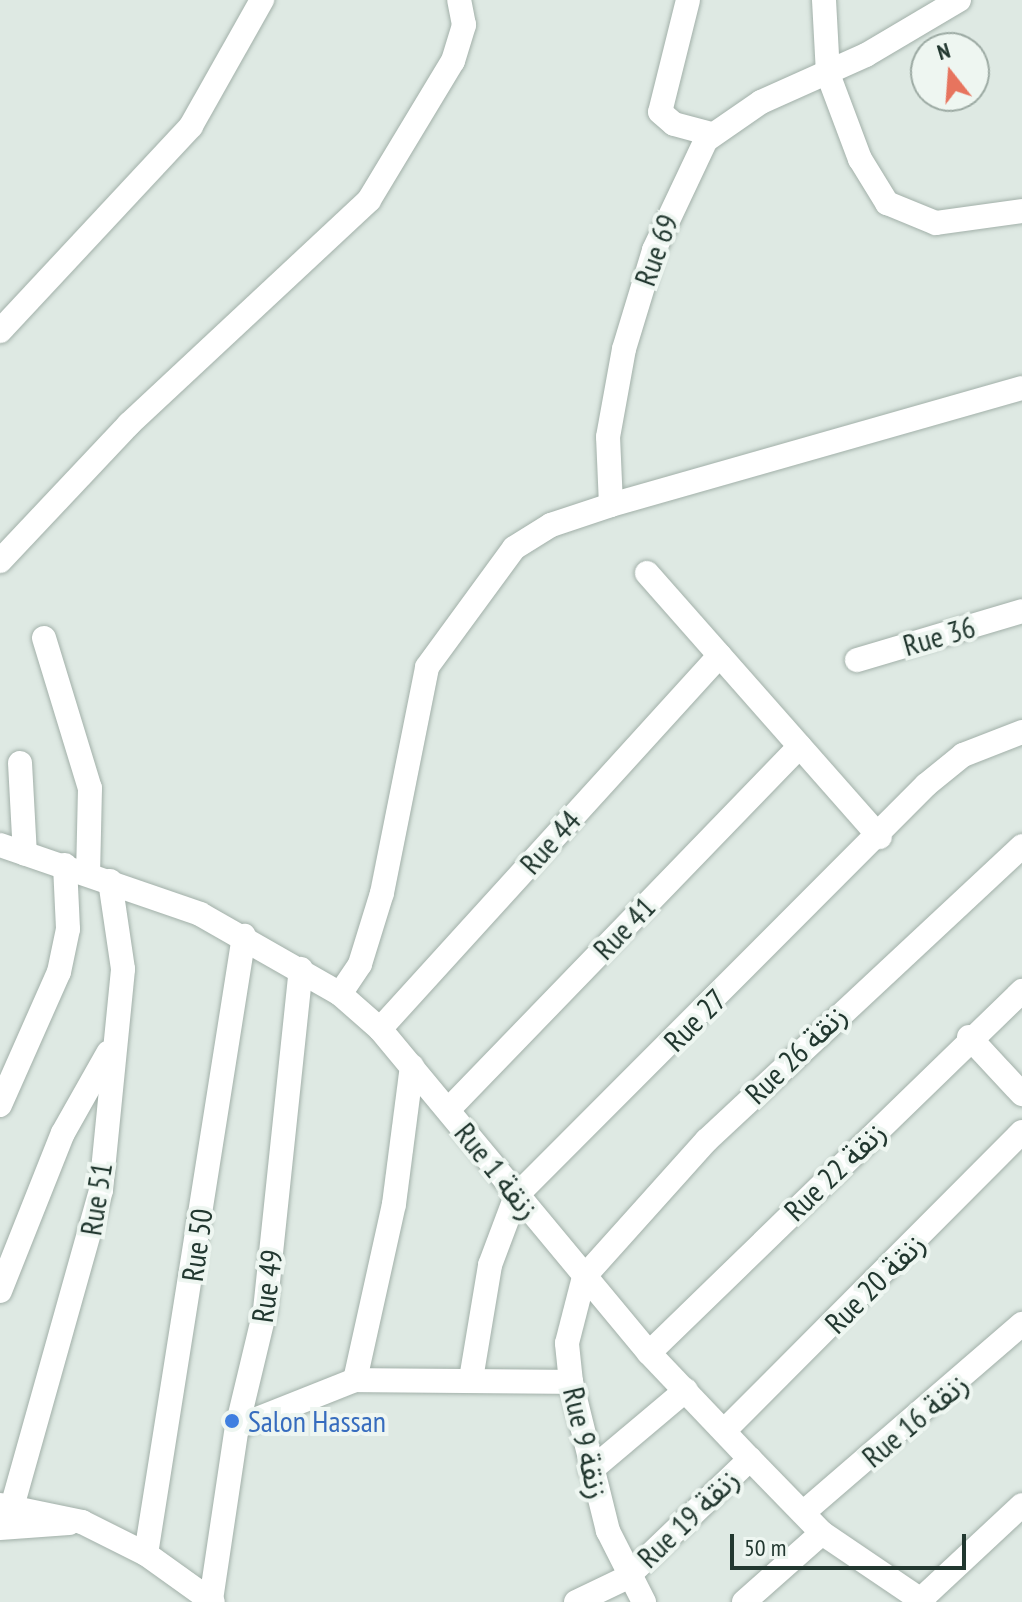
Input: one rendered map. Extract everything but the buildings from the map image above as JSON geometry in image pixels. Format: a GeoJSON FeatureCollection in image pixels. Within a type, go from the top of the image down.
{"type":"FeatureCollection","features":[{"type":"Feature","properties":{"kind":"street"},"geometry":{"type":"LineString","coordinates":[[0,331],[191,126],[262,0]]}},
{"type":"Feature","properties":{"kind":"street"},"geometry":{"type":"LineString","coordinates":[[0,561],[129,424],[369,200],[453,61],[464,25],[459,0]]}},
{"type":"Feature","properties":{"kind":"street"},"geometry":{"type":"LineString","coordinates":[[688,0],[660,112],[674,124],[712,134]]}},
{"type":"Feature","properties":{"kind":"street"},"geometry":{"type":"LineString","coordinates":[[824,0],[828,74],[873,187],[899,213],[958,224],[1022,211]]}},
{"type":"Feature","properties":{"kind":"street","name":"Rue 69"},"geometry":{"type":"LineString","coordinates":[[611,505],[608,437],[624,349],[669,213],[712,134],[761,102],[828,74],[959,0]]}},
{"type":"Feature","properties":{"kind":"street"},"geometry":{"type":"LineString","coordinates":[[340,994],[368,941],[422,683],[438,643],[523,540],[611,505],[1022,388]]}},
{"type":"Feature","properties":{"kind":"street"},"geometry":{"type":"LineString","coordinates":[[647,573],[880,837]]}},
{"type":"Feature","properties":{"kind":"street","name":"Rue 36"},"geometry":{"type":"LineString","coordinates":[[857,660],[1022,611]]}},
{"type":"Feature","properties":{"kind":"street"},"geometry":{"type":"LineString","coordinates":[[0,1105],[59,972],[68,929],[88,873],[88,777],[44,638]]}},
{"type":"Feature","properties":{"kind":"street","name":"Rue 44"},"geometry":{"type":"LineString","coordinates":[[380,1029],[720,655]]}},
{"type":"Feature","properties":{"kind":"street","name":"Rue 27"},"geometry":{"type":"LineString","coordinates":[[471,1379],[490,1265],[516,1196],[880,837],[948,765],[1022,732]]}},
{"type":"Feature","properties":{"kind":"street","name":"Rue 41"},"geometry":{"type":"LineString","coordinates":[[448,1110],[800,746]]}},
{"type":"Feature","properties":{"kind":"street"},"geometry":{"type":"LineString","coordinates":[[20,763],[25,854]]}},
{"type":"Feature","properties":{"kind":"street","name":"Rue 1 زنقة"},"geometry":{"type":"LineString","coordinates":[[0,845],[88,873],[244,936],[340,994],[380,1029],[649,1353],[750,1459],[822,1533],[921,1601]]}},
{"type":"Feature","properties":{"kind":"street","name":"Rue 26 زنقة"},"geometry":{"type":"LineString","coordinates":[[584,1277],[707,1140],[1022,846]]}},
{"type":"Feature","properties":{"kind":"street","name":"Rue 51"},"geometry":{"type":"LineString","coordinates":[[4,1513],[86,1258],[101,1190],[111,1048],[123,969],[88,873]]}},
{"type":"Feature","properties":{"kind":"street","name":"Rue 50"},"geometry":{"type":"LineString","coordinates":[[146,1554],[244,936]]}},
{"type":"Feature","properties":{"kind":"street","name":"Rue 49"},"geometry":{"type":"LineString","coordinates":[[212,1601],[237,1427],[266,1302],[301,969]]}},
{"type":"Feature","properties":{"kind":"street","name":"Rue 22 زنقة"},"geometry":{"type":"LineString","coordinates":[[649,1353],[969,1037],[1022,991]]}},
{"type":"Feature","properties":{"kind":"street"},"geometry":{"type":"LineString","coordinates":[[969,1037],[1022,1094]]}},
{"type":"Feature","properties":{"kind":"street"},"geometry":{"type":"LineString","coordinates":[[0,1291],[63,1133],[111,1048]]}},
{"type":"Feature","properties":{"kind":"street"},"geometry":{"type":"LineString","coordinates":[[355,1380],[394,1204],[412,1066]]}},
{"type":"Feature","properties":{"kind":"street","name":"Rue 20 زنقة"},"geometry":{"type":"LineString","coordinates":[[724,1431],[1022,1132]]}},
{"type":"Feature","properties":{"kind":"street","name":"Rue 9 زنقة"},"geometry":{"type":"LineString","coordinates":[[584,1277],[567,1343],[571,1382],[591,1470],[626,1578],[644,1602]]}},
{"type":"Feature","properties":{"kind":"street","name":"Rue 16 زنقة"},"geometry":{"type":"LineString","coordinates":[[804,1512],[1022,1324]]}},
{"type":"Feature","properties":{"kind":"street"},"geometry":{"type":"LineString","coordinates":[[237,1427],[355,1380],[571,1382]]}},
{"type":"Feature","properties":{"kind":"street"},"geometry":{"type":"LineString","coordinates":[[591,1470],[686,1390]]}},
{"type":"Feature","properties":{"kind":"street","name":"Rue 19 زنقة"},"geometry":{"type":"LineString","coordinates":[[576,1602],[626,1578],[750,1459]]}},
{"type":"Feature","properties":{"kind":"street"},"geometry":{"type":"LineString","coordinates":[[921,1601],[1022,1505]]}},
{"type":"Feature","properties":{"kind":"street"},"geometry":{"type":"LineString","coordinates":[[4,1513],[82,1522],[146,1554],[212,1601]]}},
{"type":"Feature","properties":{"kind":"street"},"geometry":{"type":"LineString","coordinates":[[744,1602],[822,1533]]}},
{"type":"Feature","properties":{"kind":"place","name":"Salon Hassan"},"geometry":{"type":"Point","coordinates":[232,1421]}}]}
